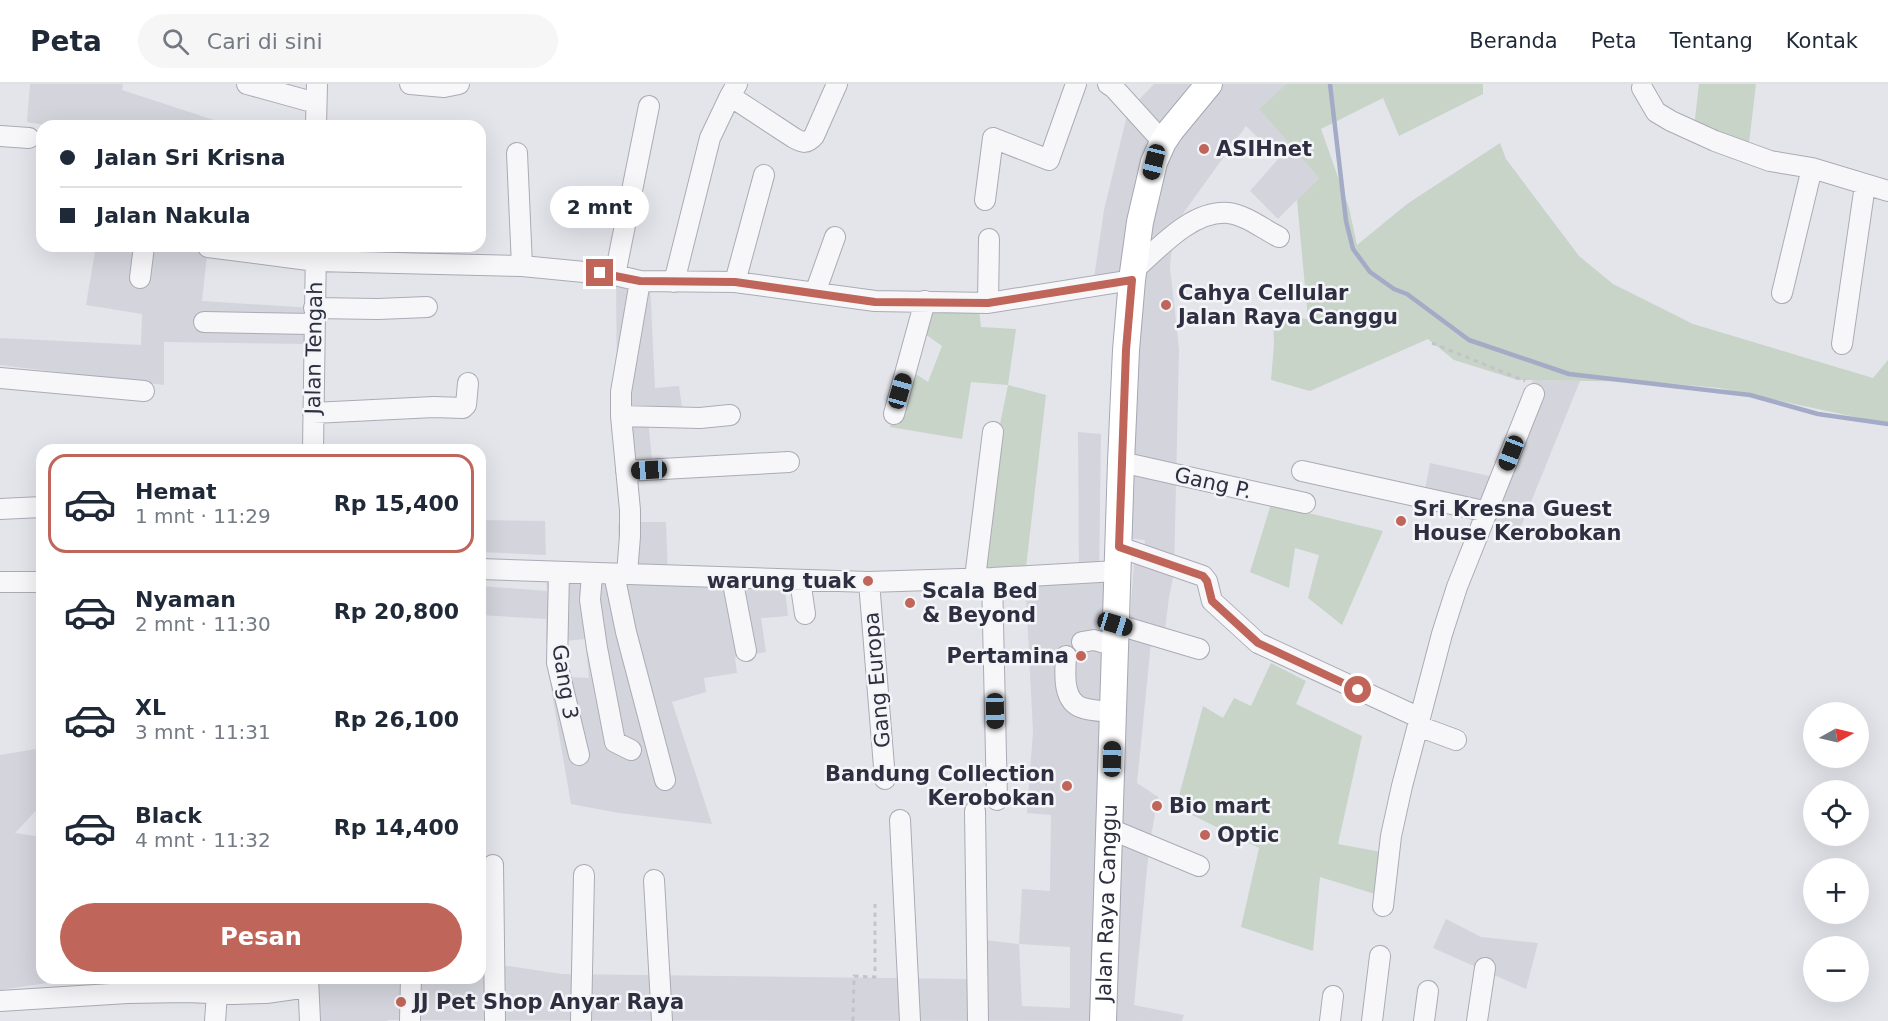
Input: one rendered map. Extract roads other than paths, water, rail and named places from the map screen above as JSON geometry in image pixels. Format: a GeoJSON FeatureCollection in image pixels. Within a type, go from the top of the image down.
{"type":"FeatureCollection","features":[{"type":"Feature","properties":{"kind":"main road","name":"Jalan Raya Canggu"},"geometry":{"type":"LineString","coordinates":[[1103,1021],[1121,462],[1126,350],[1133,275],[1140,222],[1154,162],[1163,142],[1209,84]]}},
{"type":"Feature","properties":{"kind":"street"},"geometry":{"type":"LineString","coordinates":[[247,84],[317,93],[316,120]]}},
{"type":"Feature","properties":{"kind":"street"},"geometry":{"type":"LineString","coordinates":[[410,84],[444,87],[459,84]]}},
{"type":"Feature","properties":{"kind":"street"},"geometry":{"type":"LineString","coordinates":[[674,282],[710,138],[734,90],[794,138],[806,143],[814,136],[837,84]]}},
{"type":"Feature","properties":{"kind":"street"},"geometry":{"type":"LineString","coordinates":[[985,200],[993,138],[1049,160],[1076,84]]}},
{"type":"Feature","properties":{"kind":"street"},"geometry":{"type":"LineString","coordinates":[[1108,84],[1163,142]]}},
{"type":"Feature","properties":{"kind":"street"},"geometry":{"type":"LineString","coordinates":[[1642,88],[1656,112],[1714,141],[1770,161],[1812,168],[1888,191]]}},
{"type":"Feature","properties":{"kind":"street"},"geometry":{"type":"LineString","coordinates":[[615,275],[649,106]]}},
{"type":"Feature","properties":{"kind":"street"},"geometry":{"type":"LineString","coordinates":[[0,136],[29,138]]}},
{"type":"Feature","properties":{"kind":"street"},"geometry":{"type":"LineString","coordinates":[[517,153],[522,266]]}},
{"type":"Feature","properties":{"kind":"street"},"geometry":{"type":"LineString","coordinates":[[1782,293],[1812,168]]}},
{"type":"Feature","properties":{"kind":"street"},"geometry":{"type":"LineString","coordinates":[[735,282],[764,175]]}},
{"type":"Feature","properties":{"kind":"street"},"geometry":{"type":"LineString","coordinates":[[1842,344],[1865,185]]}},
{"type":"Feature","properties":{"kind":"street"},"geometry":{"type":"LineString","coordinates":[[298,252],[522,266],[615,275],[640,281],[735,282],[875,302],[988,303],[1133,275],[1180,230],[1206,215],[1228,213],[1247,219],[1279,237]]}},
{"type":"Feature","properties":{"kind":"street"},"geometry":{"type":"LineString","coordinates":[[815,292],[835,237]]}},
{"type":"Feature","properties":{"kind":"street"},"geometry":{"type":"LineString","coordinates":[[988,303],[989,239]]}},
{"type":"Feature","properties":{"kind":"street"},"geometry":{"type":"LineString","coordinates":[[140,278],[143,252]]}},
{"type":"Feature","properties":{"kind":"street","name":"Jalan Tengah"},"geometry":{"type":"LineString","coordinates":[[313,444],[316,253]]}},
{"type":"Feature","properties":{"kind":"street"},"geometry":{"type":"LineString","coordinates":[[640,281],[621,392],[630,527],[620,574],[626,632],[665,780]]}},
{"type":"Feature","properties":{"kind":"street"},"geometry":{"type":"LineString","coordinates":[[894,414],[925,302]]}},
{"type":"Feature","properties":{"kind":"street"},"geometry":{"type":"LineString","coordinates":[[204,322],[314,316],[378,309],[427,308]]}},
{"type":"Feature","properties":{"kind":"street"},"geometry":{"type":"LineString","coordinates":[[0,378],[144,391]]}},
{"type":"Feature","properties":{"kind":"street"},"geometry":{"type":"LineString","coordinates":[[313,413],[434,407],[463,408],[466,405],[468,383]]}},
{"type":"Feature","properties":{"kind":"street"},"geometry":{"type":"LineString","coordinates":[[1383,906],[1391,836],[1442,634],[1457,587],[1534,394]]}},
{"type":"Feature","properties":{"kind":"street"},"geometry":{"type":"LineString","coordinates":[[621,416],[700,418],[730,415]]}},
{"type":"Feature","properties":{"kind":"street"},"geometry":{"type":"LineString","coordinates":[[993,432],[983,578],[997,800]]}},
{"type":"Feature","properties":{"kind":"street"},"geometry":{"type":"LineString","coordinates":[[626,471],[789,462]]}},
{"type":"Feature","properties":{"kind":"street","name":"Gang P."},"geometry":{"type":"LineString","coordinates":[[1121,462],[1305,503]]}},
{"type":"Feature","properties":{"kind":"street"},"geometry":{"type":"LineString","coordinates":[[1302,471],[1488,512]]}},
{"type":"Feature","properties":{"kind":"street"},"geometry":{"type":"LineString","coordinates":[[0,509],[36,507]]}},
{"type":"Feature","properties":{"kind":"street"},"geometry":{"type":"LineString","coordinates":[[486,569],[869,582],[983,578],[1118,559],[1203,576],[1207,581],[1212,601],[1258,643],[1456,740]]}},
{"type":"Feature","properties":{"kind":"street","name":"Gang 3"},"geometry":{"type":"LineString","coordinates":[[559,573],[557,663],[579,755]]}},
{"type":"Feature","properties":{"kind":"street"},"geometry":{"type":"LineString","coordinates":[[592,574],[590,600],[615,742],[631,750]]}},
{"type":"Feature","properties":{"kind":"street"},"geometry":{"type":"LineString","coordinates":[[732,578],[746,651]]}},
{"type":"Feature","properties":{"kind":"street"},"geometry":{"type":"LineString","coordinates":[[800,580],[805,614]]}},
{"type":"Feature","properties":{"kind":"street"},"geometry":{"type":"LineString","coordinates":[[0,582],[36,582]]}},
{"type":"Feature","properties":{"kind":"street","name":"Gang Europa"},"geometry":{"type":"LineString","coordinates":[[869,582],[885,779]]}},
{"type":"Feature","properties":{"kind":"street"},"geometry":{"type":"LineString","coordinates":[[1082,642],[1115,635],[1199,649]]}},
{"type":"Feature","properties":{"kind":"street"},"geometry":{"type":"LineString","coordinates":[[1066,656],[1064,676],[1072,700],[1081,708],[1113,712]]}},
{"type":"Feature","properties":{"kind":"street"},"geometry":{"type":"LineString","coordinates":[[975,811],[978,1021]]}},
{"type":"Feature","properties":{"kind":"street"},"geometry":{"type":"LineString","coordinates":[[900,820],[909,1021]]}},
{"type":"Feature","properties":{"kind":"street"},"geometry":{"type":"LineString","coordinates":[[1110,830],[1199,866]]}},
{"type":"Feature","properties":{"kind":"street"},"geometry":{"type":"LineString","coordinates":[[493,865],[495,1021]]}},
{"type":"Feature","properties":{"kind":"street"},"geometry":{"type":"LineString","coordinates":[[581,1021],[584,875]]}},
{"type":"Feature","properties":{"kind":"street"},"geometry":{"type":"LineString","coordinates":[[654,880],[662,1021]]}},
{"type":"Feature","properties":{"kind":"street"},"geometry":{"type":"LineString","coordinates":[[1372,1021],[1380,956]]}},
{"type":"Feature","properties":{"kind":"street"},"geometry":{"type":"LineString","coordinates":[[1477,1021],[1485,968]]}},
{"type":"Feature","properties":{"kind":"street"},"geometry":{"type":"LineString","coordinates":[[0,1001],[127,993],[266,993],[304,984]]}},
{"type":"Feature","properties":{"kind":"street"},"geometry":{"type":"LineString","coordinates":[[308,984],[310,1021]]}},
{"type":"Feature","properties":{"kind":"street"},"geometry":{"type":"LineString","coordinates":[[411,984],[411,1021]]}},
{"type":"Feature","properties":{"kind":"street"},"geometry":{"type":"LineString","coordinates":[[1424,1021],[1428,991]]}},
{"type":"Feature","properties":{"kind":"street"},"geometry":{"type":"LineString","coordinates":[[215,1021],[217,994]]}},
{"type":"Feature","properties":{"kind":"street"},"geometry":{"type":"LineString","coordinates":[[1330,1021],[1333,996]]}},
{"type":"Feature","properties":{"kind":"waterway"},"geometry":{"type":"LineString","coordinates":[[1330,84],[1346,221],[1353,249],[1370,272],[1394,289],[1407,294],[1469,340],[1569,374],[1750,395],[1818,414],[1888,424]]}},
{"type":"Feature","properties":{"kind":"place","name":"ASIHnet"},"geometry":{"type":"Point","coordinates":[1204,149]}},
{"type":"Feature","properties":{"kind":"place","name":"Cahya Cellular Jalan Raya Canggu"},"geometry":{"type":"Point","coordinates":[1166,305]}},
{"type":"Feature","properties":{"kind":"place","name":"Sri Kresna Guest House Kerobokan"},"geometry":{"type":"Point","coordinates":[1401,521]}},
{"type":"Feature","properties":{"kind":"place","name":"warung tuak"},"geometry":{"type":"Point","coordinates":[868,581]}},
{"type":"Feature","properties":{"kind":"place","name":"Scala Bed & Beyond"},"geometry":{"type":"Point","coordinates":[910,603]}},
{"type":"Feature","properties":{"kind":"place","name":"Pertamina"},"geometry":{"type":"Point","coordinates":[1081,656]}},
{"type":"Feature","properties":{"kind":"place","name":"Bandung Collection Kerobokan"},"geometry":{"type":"Point","coordinates":[1067,786]}},
{"type":"Feature","properties":{"kind":"place","name":"Bio mart"},"geometry":{"type":"Point","coordinates":[1157,806]}},
{"type":"Feature","properties":{"kind":"place","name":"Optic"},"geometry":{"type":"Point","coordinates":[1205,835]}},
{"type":"Feature","properties":{"kind":"place","name":"JJ Pet Shop Anyar Raya"},"geometry":{"type":"Point","coordinates":[401,1002]}}]}
